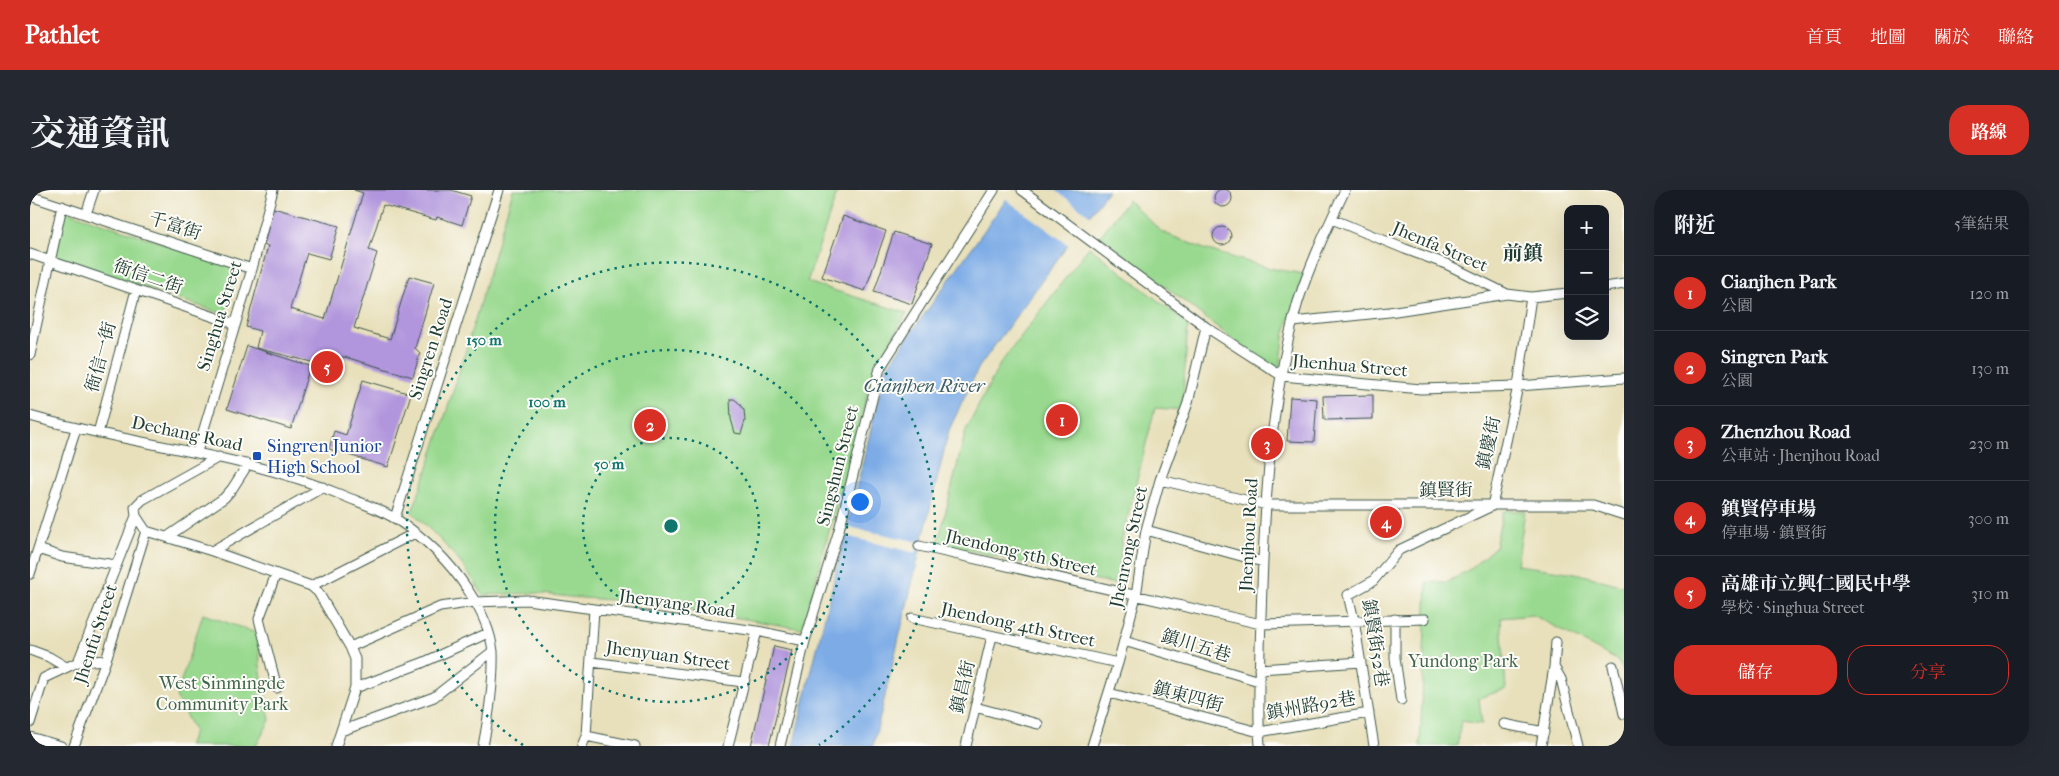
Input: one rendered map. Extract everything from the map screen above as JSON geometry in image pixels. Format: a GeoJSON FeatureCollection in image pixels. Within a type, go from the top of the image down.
{"type":"FeatureCollection","features":[{"type":"Feature","properties":{"kind":"street"},"geometry":{"type":"LineString","coordinates":[[86,214],[94,190]]}},
{"type":"Feature","properties":{"kind":"street","name":"Singhua Street"},"geometry":{"type":"LineString","coordinates":[[197,452],[252,269],[273,190]]}},
{"type":"Feature","properties":{"kind":"street","name":"Singren Road"},"geometry":{"type":"LineString","coordinates":[[394,518],[499,190]]}},
{"type":"Feature","properties":{"kind":"street","name":"Singshun Street"},"geometry":{"type":"LineString","coordinates":[[780,746],[805,641],[841,531],[880,368],[994,190]]}},
{"type":"Feature","properties":{"kind":"street","name":"Jhenhua Street"},"geometry":{"type":"LineString","coordinates":[[1022,190],[1206,327],[1282,376],[1421,388],[1518,386],[1624,378]]}},
{"type":"Feature","properties":{"kind":"street","name":"Jhenjhou Road"},"geometry":{"type":"LineString","coordinates":[[1260,746],[1259,669],[1263,562],[1272,442],[1282,376],[1293,322],[1304,285],[1345,190]]}},
{"type":"Feature","properties":{"kind":"street","name":"千富街"},"geometry":{"type":"LineString","coordinates":[[30,196],[252,269]]}},
{"type":"Feature","properties":{"kind":"street"},"geometry":{"type":"LineString","coordinates":[[30,355],[35,309],[51,260],[62,206]]}},
{"type":"Feature","properties":{"kind":"street","name":"Jhenfa Street"},"geometry":{"type":"LineString","coordinates":[[1332,218],[1446,264],[1507,294],[1531,297],[1564,293]]}},
{"type":"Feature","properties":{"kind":"street","name":"衙信二街"},"geometry":{"type":"LineString","coordinates":[[30,254],[235,324]]}},
{"type":"Feature","properties":{"kind":"street"},"geometry":{"type":"LineString","coordinates":[[1609,286],[1624,284]]}},
{"type":"Feature","properties":{"kind":"street","name":"衙信一街"},"geometry":{"type":"LineString","coordinates":[[98,433],[136,290]]}},
{"type":"Feature","properties":{"kind":"street"},"geometry":{"type":"LineString","coordinates":[[1293,322],[1389,312],[1507,294]]}},
{"type":"Feature","properties":{"kind":"street","name":"鎮慶街"},"geometry":{"type":"LineString","coordinates":[[1492,506],[1518,386],[1531,297]]}},
{"type":"Feature","properties":{"kind":"street","name":"Jhenrong Street"},"geometry":{"type":"LineString","coordinates":[[1093,746],[1136,596],[1146,530],[1160,480],[1188,403],[1206,327]]}},
{"type":"Feature","properties":{"kind":"street","name":"Dechang Road"},"geometry":{"type":"LineString","coordinates":[[30,416],[76,429],[197,452],[294,476],[394,518],[415,533],[439,553],[459,576],[475,602],[488,633],[492,651],[490,708],[483,746]]}},
{"type":"Feature","properties":{"kind":"street"},"geometry":{"type":"LineString","coordinates":[[30,574],[76,429]]}},
{"type":"Feature","properties":{"kind":"street"},"geometry":{"type":"LineString","coordinates":[[78,662],[136,516],[135,506],[142,500],[219,457]]}},
{"type":"Feature","properties":{"kind":"street"},"geometry":{"type":"LineString","coordinates":[[167,537],[224,498],[248,464]]}},
{"type":"Feature","properties":{"kind":"street","name":"鎮賢街"},"geometry":{"type":"LineString","coordinates":[[1160,480],[1267,505],[1593,505],[1624,515]]}},
{"type":"Feature","properties":{"kind":"street"},"geometry":{"type":"LineString","coordinates":[[212,550],[323,487]]}},
{"type":"Feature","properties":{"kind":"street","name":"鎮賢街52巷"},"geometry":{"type":"LineString","coordinates":[[1374,746],[1354,620],[1348,595],[1373,581],[1399,550],[1492,506]]}},
{"type":"Feature","properties":{"kind":"street"},"geometry":{"type":"LineString","coordinates":[[136,516],[146,531],[212,550],[311,586],[323,597],[355,660],[356,688],[336,746]]}},
{"type":"Feature","properties":{"kind":"street"},"geometry":{"type":"LineString","coordinates":[[1146,530],[1263,562]]}},
{"type":"Feature","properties":{"kind":"street","name":"Jhenfu Street"},"geometry":{"type":"LineString","coordinates":[[74,746],[106,660],[146,531]]}},
{"type":"Feature","properties":{"kind":"street"},"geometry":{"type":"LineString","coordinates":[[311,586],[415,533]]}},
{"type":"Feature","properties":{"kind":"street"},"geometry":{"type":"LineString","coordinates":[[30,539],[39,546],[62,557],[116,566]]}},
{"type":"Feature","properties":{"kind":"street","name":"Jhendong 5th Street"},"geometry":{"type":"LineString","coordinates":[[919,546],[1261,624],[1426,619]]}},
{"type":"Feature","properties":{"kind":"street"},"geometry":{"type":"LineString","coordinates":[[276,574],[259,619],[277,688]]}},
{"type":"Feature","properties":{"kind":"street","name":"Jhenyang Road"},"geometry":{"type":"LineString","coordinates":[[350,647],[440,607],[475,602],[528,600],[757,631],[728,746]]}},
{"type":"Feature","properties":{"kind":"street"},"geometry":{"type":"LineString","coordinates":[[592,662],[594,609]]}},
{"type":"Feature","properties":{"kind":"street","name":"Jhendong 4th Street"},"geometry":{"type":"LineString","coordinates":[[912,618],[1118,663]]}},
{"type":"Feature","properties":{"kind":"street"},"geometry":{"type":"LineString","coordinates":[[1395,619],[1395,658],[1401,700]]}},
{"type":"Feature","properties":{"kind":"street"},"geometry":{"type":"LineString","coordinates":[[757,631],[805,641]]}},
{"type":"Feature","properties":{"kind":"street"},"geometry":{"type":"LineString","coordinates":[[356,688],[422,663],[488,633]]}},
{"type":"Feature","properties":{"kind":"street","name":"鎮昌街"},"geometry":{"type":"LineString","coordinates":[[966,746],[992,636]]}},
{"type":"Feature","properties":{"kind":"street","name":"鎮川五巷"},"geometry":{"type":"LineString","coordinates":[[1124,641],[1259,682]]}},
{"type":"Feature","properties":{"kind":"street"},"geometry":{"type":"LineString","coordinates":[[1541,746],[1554,667],[1556,642]]}},
{"type":"Feature","properties":{"kind":"street"},"geometry":{"type":"LineString","coordinates":[[30,650],[49,657],[66,667]]}},
{"type":"Feature","properties":{"kind":"street"},"geometry":{"type":"LineString","coordinates":[[341,731],[434,697],[492,651]]}},
{"type":"Feature","properties":{"kind":"street"},"geometry":{"type":"LineString","coordinates":[[30,723],[44,678],[78,662],[106,660]]}},
{"type":"Feature","properties":{"kind":"street","name":"Jhenyuan Street"},"geometry":{"type":"LineString","coordinates":[[582,746],[586,736],[592,662],[743,682]]}},
{"type":"Feature","properties":{"kind":"street"},"geometry":{"type":"LineString","coordinates":[[1259,669],[1361,662]]}},
{"type":"Feature","properties":{"kind":"street"},"geometry":{"type":"LineString","coordinates":[[1613,666],[1624,714]]}},
{"type":"Feature","properties":{"kind":"street"},"geometry":{"type":"LineString","coordinates":[[1554,667],[1561,679],[1578,746]]}},
{"type":"Feature","properties":{"kind":"street","name":"鎮東四街"},"geometry":{"type":"LineString","coordinates":[[1109,693],[1259,732]]}},
{"type":"Feature","properties":{"kind":"street"},"geometry":{"type":"LineString","coordinates":[[975,707],[1038,724]]}},
{"type":"Feature","properties":{"kind":"street","name":"鎮州路92巷"},"geometry":{"type":"LineString","coordinates":[[1259,732],[1369,713]]}},
{"type":"Feature","properties":{"kind":"street"},"geometry":{"type":"LineString","coordinates":[[1504,724],[1544,732]]}},
{"type":"Feature","properties":{"kind":"street"},"geometry":{"type":"LineString","coordinates":[[586,736],[635,746]]}},
{"type":"Feature","properties":{"kind":"street"},"geometry":{"type":"LineString","coordinates":[[30,737],[61,746]]}},
{"type":"Feature","properties":{"kind":"green space"},"geometry":{"type":"Polygon","coordinates":[[[513,190],[838,190],[807,282],[907,313],[874,370],[802,629],[653,603],[535,593],[483,595],[459,560],[412,512],[453,392],[513,190]]]}},
{"type":"Feature","properties":{"kind":"green space"},"geometry":{"type":"Polygon","coordinates":[[[1128,200],[1162,232],[1204,249],[1269,268],[1304,274],[1285,332],[1279,375],[1100,236],[1128,200]]]}},
{"type":"Feature","properties":{"kind":"green space"},"geometry":{"type":"Polygon","coordinates":[[[65,211],[239,268],[226,315],[56,257],[65,211]]]}},
{"type":"Feature","properties":{"kind":"green space"},"geometry":{"type":"Polygon","coordinates":[[[1089,247],[1188,324],[1182,410],[1155,408],[1121,543],[1119,585],[938,543],[966,430],[1000,364],[1089,247]]]}},
{"type":"Feature","properties":{"kind":"green space","name":"Yundong Park"},"geometry":{"type":"Polygon","coordinates":[[[1503,511],[1525,511],[1517,565],[1575,573],[1624,586],[1624,672],[1617,660],[1533,615],[1501,618],[1506,689],[1479,698],[1482,724],[1461,721],[1457,746],[1420,746],[1427,582],[1448,582],[1470,569],[1495,547],[1503,511]]]}},
{"type":"Feature","properties":{"kind":"green space","name":"West Sinmingde Community Park"},"geometry":{"type":"Polygon","coordinates":[[[203,614],[259,634],[260,666],[270,720],[256,746],[188,746],[194,731],[176,696],[203,614]]]}},
{"type":"Feature","properties":{"kind":"water","name":"Cianjhen River"},"geometry":{"type":"Polygon","coordinates":[[[1013,190],[1108,190],[979,367],[949,430],[873,746],[793,746],[886,368],[1013,190]]]}},
{"type":"Feature","properties":{"kind":"pier"},"geometry":{"type":"Polygon","coordinates":[[[1010,190],[1055,190],[1092,217],[1070,246],[1004,198],[1010,190]]]}},
{"type":"Feature","properties":{"kind":"pier"},"geometry":{"type":"Polygon","coordinates":[[[844,526],[919,542],[916,553],[842,535],[844,526]]]}},
{"type":"Feature","properties":{"kind":"building"},"geometry":{"type":"Polygon","coordinates":[[[1223,189],[1229,192],[1232,198],[1229,204],[1223,207],[1217,204],[1214,198],[1217,192],[1223,189]]]}},
{"type":"Feature","properties":{"kind":"building"},"geometry":{"type":"Polygon","coordinates":[[[354,190],[451,190],[471,196],[462,225],[437,217],[436,220],[383,205],[369,250],[377,253],[354,328],[390,339],[409,276],[434,283],[415,348],[420,353],[413,377],[345,357],[337,357],[331,367],[256,348],[260,331],[246,327],[268,246],[264,245],[273,208],[339,226],[329,259],[307,253],[290,309],[325,319],[363,193],[354,190]]]}},
{"type":"Feature","properties":{"kind":"building"},"geometry":{"type":"Polygon","coordinates":[[[843,216],[886,231],[865,291],[822,277],[843,216]]]}},
{"type":"Feature","properties":{"kind":"building"},"geometry":{"type":"Polygon","coordinates":[[[1222,227],[1228,230],[1231,236],[1228,242],[1222,245],[1216,242],[1213,236],[1216,230],[1222,227]]]}},
{"type":"Feature","properties":{"kind":"building"},"geometry":{"type":"Polygon","coordinates":[[[894,232],[932,244],[912,304],[874,292],[894,232]]]}},
{"type":"Feature","properties":{"kind":"building"},"geometry":{"type":"Polygon","coordinates":[[[247,346],[310,366],[291,429],[227,409],[247,346]]]}},
{"type":"Feature","properties":{"kind":"building"},"geometry":{"type":"Polygon","coordinates":[[[363,380],[411,394],[388,467],[329,449],[334,431],[346,435],[363,380]]]}},
{"type":"Feature","properties":{"kind":"building"},"geometry":{"type":"Polygon","coordinates":[[[1373,395],[1373,419],[1324,420],[1323,396],[1373,395]]]}},
{"type":"Feature","properties":{"kind":"building"},"geometry":{"type":"Polygon","coordinates":[[[1290,397],[1317,399],[1314,442],[1287,441],[1290,397]]]}},
{"type":"Feature","properties":{"kind":"building"},"geometry":{"type":"Polygon","coordinates":[[[730,399],[738,402],[744,410],[745,421],[741,434],[735,433],[731,419],[730,399]]]}},
{"type":"Feature","properties":{"kind":"building"},"geometry":{"type":"Polygon","coordinates":[[[774,646],[792,650],[769,746],[751,746],[774,646]]]}},
{"type":"Feature","properties":{"kind":"place","name":"高雄市立興仁國民中學"},"geometry":{"type":"Point","coordinates":[327,367]}},
{"type":"Feature","properties":{"kind":"place","name":"Cianjhen Park"},"geometry":{"type":"Point","coordinates":[1062,420]}},
{"type":"Feature","properties":{"kind":"place","name":"Singren Park"},"geometry":{"type":"Point","coordinates":[650,425]}},
{"type":"Feature","properties":{"kind":"place","name":"Zhenzhou Road"},"geometry":{"type":"Point","coordinates":[1267,444]}},
{"type":"Feature","properties":{"kind":"place","name":"Singren Junior High School"},"geometry":{"type":"Point","coordinates":[257,456]}},
{"type":"Feature","properties":{"kind":"place","name":"鎮賢停車場"},"geometry":{"type":"Point","coordinates":[1386,522]}},
{"type":"Feature","properties":{"kind":"district","name":"前鎮"},"geometry":{"type":"Point","coordinates":[1523,253]}}]}
